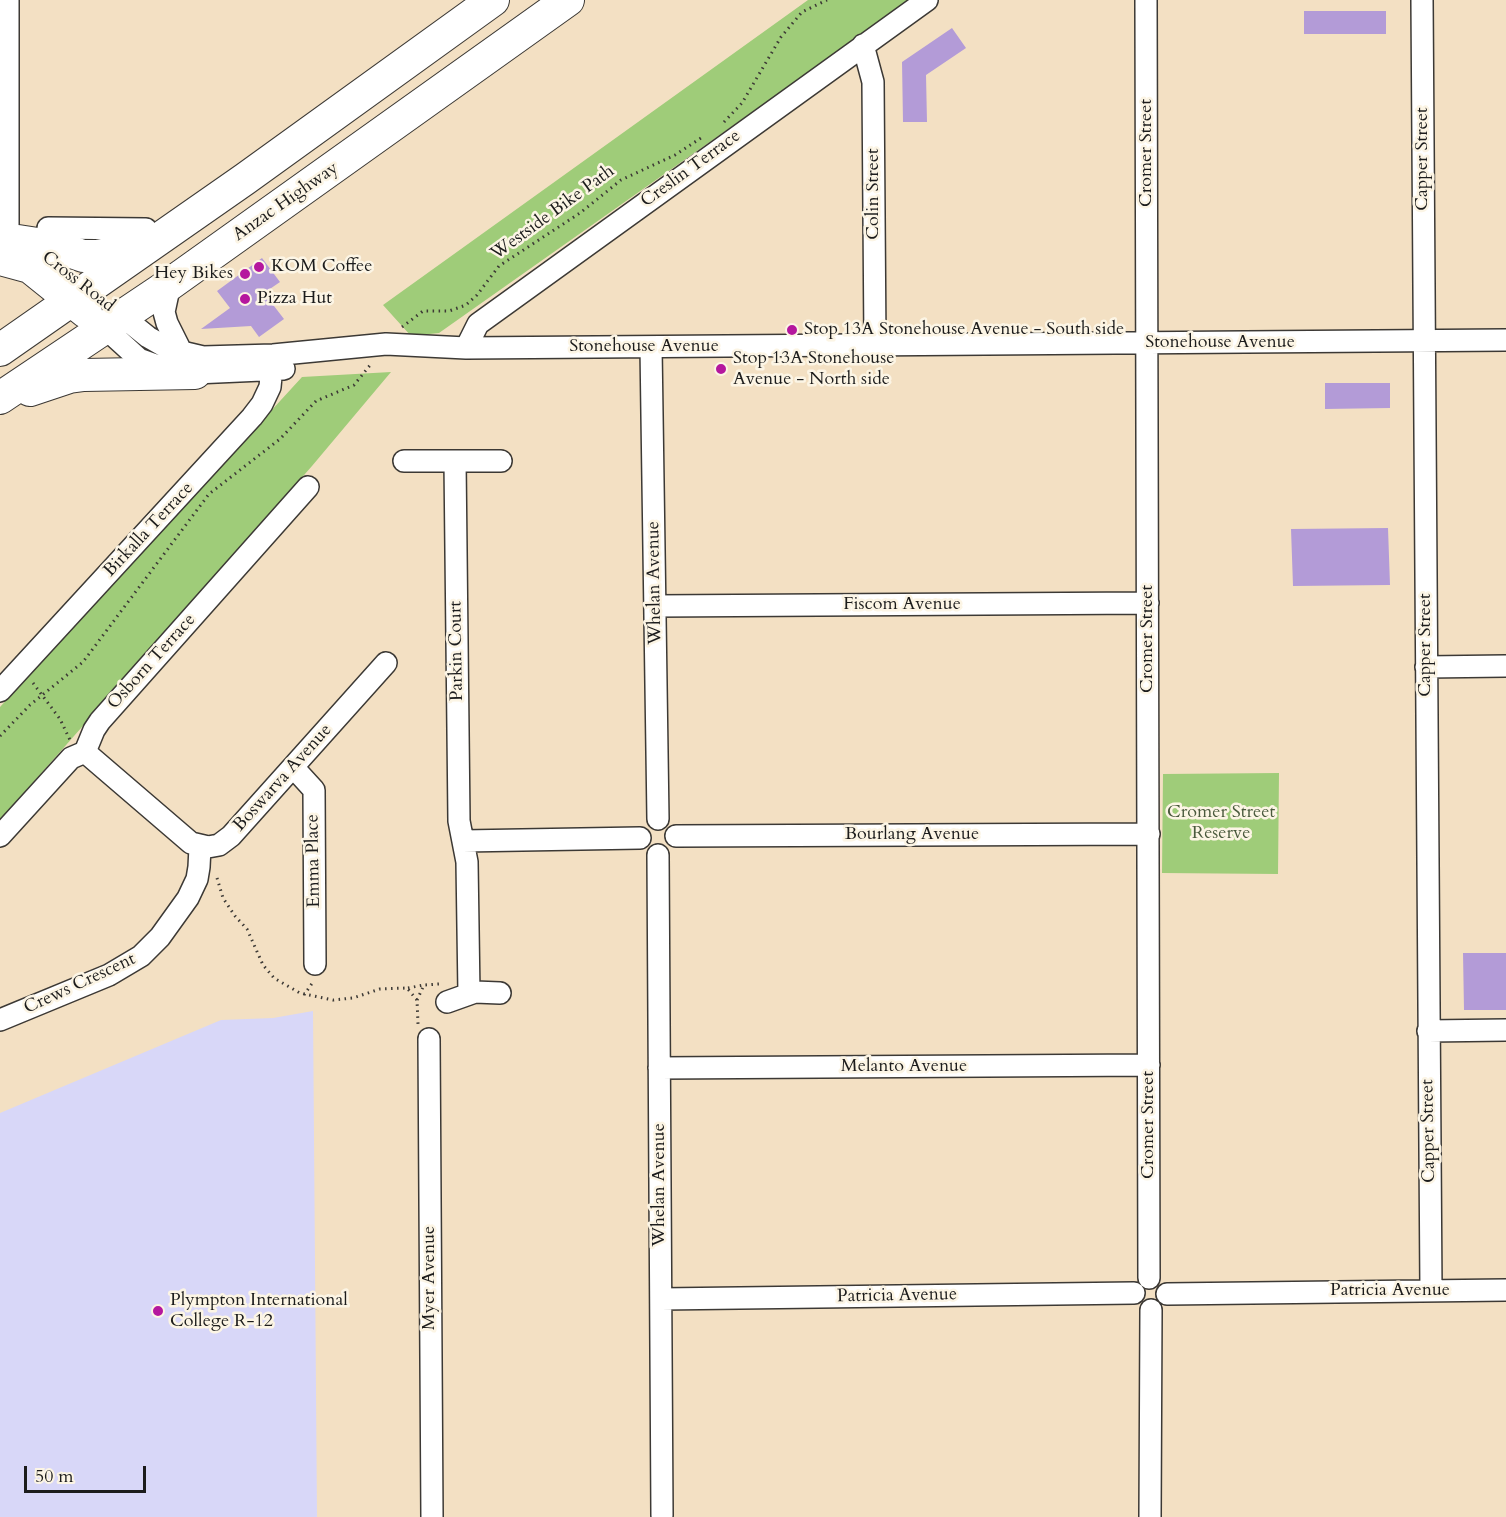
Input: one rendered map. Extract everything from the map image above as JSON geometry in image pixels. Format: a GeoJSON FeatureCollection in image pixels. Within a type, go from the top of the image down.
{"type":"FeatureCollection","features":[{"type":"Feature","properties":{"kind":"highway"},"geometry":{"type":"LineString","coordinates":[[7,345],[245,179],[493,0]]}},
{"type":"Feature","properties":{"kind":"highway","name":"Anzac Highway"},"geometry":{"type":"LineString","coordinates":[[0,399],[170,284],[568,0]]}},
{"type":"Feature","properties":{"kind":"highway"},"geometry":{"type":"LineString","coordinates":[[445,35],[451,52],[474,57],[495,52]]}},
{"type":"Feature","properties":{"kind":"highway"},"geometry":{"type":"LineString","coordinates":[[420,53],[431,58],[438,66],[448,86]]}},
{"type":"Feature","properties":{"kind":"highway"},"geometry":{"type":"LineString","coordinates":[[9,248],[57,247],[83,256],[108,254],[207,187],[245,179]]}},
{"type":"Feature","properties":{"kind":"highway"},"geometry":{"type":"LineString","coordinates":[[7,345],[36,308],[38,298],[32,281],[9,248]]}},
{"type":"Feature","properties":{"kind":"highway","name":"Cross Road"},"geometry":{"type":"LineString","coordinates":[[9,248],[39,273],[80,294],[113,322]]}},
{"type":"Feature","properties":{"kind":"highway"},"geometry":{"type":"LineString","coordinates":[[0,399],[69,377],[188,363]]}},
{"type":"Feature","properties":{"kind":"street"},"geometry":{"type":"LineString","coordinates":[[8,0],[9,248]]}},
{"type":"Feature","properties":{"kind":"street","name":"Creslin Terrace"},"geometry":{"type":"LineString","coordinates":[[466,348],[478,324],[927,0]]}},
{"type":"Feature","properties":{"kind":"street","name":"Cromer Street"},"geometry":{"type":"LineString","coordinates":[[1141,1285],[1149,1065],[1146,0]]}},
{"type":"Feature","properties":{"kind":"street","name":"Capper Street"},"geometry":{"type":"LineString","coordinates":[[1422,0],[1431,1290]]}},
{"type":"Feature","properties":{"kind":"street","name":"Colin Street"},"geometry":{"type":"LineString","coordinates":[[863,45],[873,82],[875,345]]}},
{"type":"Feature","properties":{"kind":"street"},"geometry":{"type":"LineString","coordinates":[[48,228],[148,229]]}},
{"type":"Feature","properties":{"kind":"street"},"geometry":{"type":"LineString","coordinates":[[170,284],[164,312],[167,323],[188,363]]}},
{"type":"Feature","properties":{"kind":"street","name":"Stonehouse Avenue"},"geometry":{"type":"LineString","coordinates":[[113,322],[139,359],[172,371],[188,363],[273,362],[386,344],[466,348],[1506,340]]}},
{"type":"Feature","properties":{"kind":"street","name":"Whelan Avenue"},"geometry":{"type":"LineString","coordinates":[[651,347],[658,819]]}},
{"type":"Feature","properties":{"kind":"street","name":"Birkalla Terrace"},"geometry":{"type":"LineString","coordinates":[[0,691],[252,417],[267,395],[273,362]]}},
{"type":"Feature","properties":{"kind":"street"},"geometry":{"type":"LineString","coordinates":[[404,461],[501,461]]}},
{"type":"Feature","properties":{"kind":"street","name":"Parkin Court"},"geometry":{"type":"LineString","coordinates":[[455,461],[459,821],[467,862],[469,994]]}},
{"type":"Feature","properties":{"kind":"street","name":"Osborn Terrace"},"geometry":{"type":"LineString","coordinates":[[78,748],[99,721],[308,487]]}},
{"type":"Feature","properties":{"kind":"street","name":"Fiscom Avenue"},"geometry":{"type":"LineString","coordinates":[[655,606],[1148,603]]}},
{"type":"Feature","properties":{"kind":"street","name":"Boswarva Avenue"},"geometry":{"type":"LineString","coordinates":[[200,847],[219,845],[231,836],[386,663]]}},
{"type":"Feature","properties":{"kind":"street"},"geometry":{"type":"LineString","coordinates":[[1426,667],[1506,666]]}},
{"type":"Feature","properties":{"kind":"street"},"geometry":{"type":"LineString","coordinates":[[0,837],[72,758],[78,748],[191,843],[200,847]]}},
{"type":"Feature","properties":{"kind":"street","name":"Emma Place"},"geometry":{"type":"LineString","coordinates":[[293,767],[314,790],[315,964]]}},
{"type":"Feature","properties":{"kind":"street"},"geometry":{"type":"LineString","coordinates":[[658,819],[670,824],[676,837],[671,849],[658,855],[644,848],[640,838],[645,825],[658,819]]}},
{"type":"Feature","properties":{"kind":"street","name":"Bourlang Avenue"},"geometry":{"type":"LineString","coordinates":[[676,837],[1149,834]]}},
{"type":"Feature","properties":{"kind":"street"},"geometry":{"type":"LineString","coordinates":[[463,841],[640,838]]}},
{"type":"Feature","properties":{"kind":"street","name":"Crews Crescent"},"geometry":{"type":"LineString","coordinates":[[0,1020],[109,975],[141,956],[160,937],[188,898],[200,867],[200,847]]}},
{"type":"Feature","properties":{"kind":"street","name":"Whelan Avenue"},"geometry":{"type":"LineString","coordinates":[[658,855],[663,1516]]}},
{"type":"Feature","properties":{"kind":"street"},"geometry":{"type":"LineString","coordinates":[[447,1002],[475,992],[500,993]]}},
{"type":"Feature","properties":{"kind":"street"},"geometry":{"type":"LineString","coordinates":[[1428,1031],[1506,1030]]}},
{"type":"Feature","properties":{"kind":"street","name":"Myer Avenue"},"geometry":{"type":"LineString","coordinates":[[429,1039],[432,1517]]}},
{"type":"Feature","properties":{"kind":"street","name":"Melanto Avenue"},"geometry":{"type":"LineString","coordinates":[[659,1068],[1149,1065]]}},
{"type":"Feature","properties":{"kind":"street"},"geometry":{"type":"LineString","coordinates":[[1161,1282],[1167,1293],[1162,1305],[1150,1310],[1138,1305],[1141,1285],[1161,1282]]}},
{"type":"Feature","properties":{"kind":"street","name":"Patricia Avenue"},"geometry":{"type":"LineString","coordinates":[[661,1299],[1141,1285]]}},
{"type":"Feature","properties":{"kind":"street","name":"Patricia Avenue"},"geometry":{"type":"LineString","coordinates":[[1167,1293],[1506,1290]]}},
{"type":"Feature","properties":{"kind":"street"},"geometry":{"type":"LineString","coordinates":[[1150,1310],[1150,1517]]}},
{"type":"Feature","properties":{"kind":"path"},"geometry":{"type":"LineString","coordinates":[[720,126],[742,103],[782,37],[802,12],[827,0]]}},
{"type":"Feature","properties":{"kind":"path","name":"Westside Bike Path"},"geometry":{"type":"LineString","coordinates":[[400,329],[423,311],[449,311],[466,305],[477,295],[499,266],[580,213],[621,180],[675,155],[711,132]]}},
{"type":"Feature","properties":{"kind":"path"},"geometry":{"type":"LineString","coordinates":[[0,736],[30,705],[83,662],[209,494],[280,439],[316,401],[354,385],[366,371]]}},
{"type":"Feature","properties":{"kind":"path"},"geometry":{"type":"LineString","coordinates":[[29,678],[60,719],[78,748]]}},
{"type":"Feature","properties":{"kind":"path"},"geometry":{"type":"LineString","coordinates":[[407,988],[424,985]]}},
{"type":"Feature","properties":{"kind":"shaded area","name":"Plympton International College R-12"},"geometry":{"type":"Polygon","coordinates":[[[313,1011],[317,1517],[0,1517],[0,1113],[221,1020],[273,1018],[313,1011]]]}},
{"type":"Feature","properties":{"kind":"green space"},"geometry":{"type":"Polygon","coordinates":[[[808,0],[911,0],[439,333],[411,336],[383,305],[808,0]]]}},
{"type":"Feature","properties":{"kind":"green space"},"geometry":{"type":"Polygon","coordinates":[[[391,372],[312,466],[0,820],[0,707],[302,377],[391,372]]]}},
{"type":"Feature","properties":{"kind":"green space","name":"Cromer Street Reserve"},"geometry":{"type":"Polygon","coordinates":[[[1279,773],[1278,874],[1162,873],[1163,774],[1279,773]]]}},
{"type":"Feature","properties":{"kind":"building"},"geometry":{"type":"Polygon","coordinates":[[[1304,11],[1386,11],[1386,34],[1304,34],[1304,11]]]}},
{"type":"Feature","properties":{"kind":"building"},"geometry":{"type":"Polygon","coordinates":[[[952,28],[966,48],[926,75],[927,122],[903,122],[902,62],[952,28]]]}},
{"type":"Feature","properties":{"kind":"building"},"geometry":{"type":"Polygon","coordinates":[[[262,258],[280,282],[264,293],[284,319],[259,337],[251,326],[201,329],[230,308],[217,291],[262,258]]]}},
{"type":"Feature","properties":{"kind":"building"},"geometry":{"type":"Polygon","coordinates":[[[1325,383],[1390,383],[1390,408],[1325,409],[1325,383]]]}},
{"type":"Feature","properties":{"kind":"building"},"geometry":{"type":"Polygon","coordinates":[[[1388,528],[1390,585],[1293,586],[1291,529],[1388,528]]]}},
{"type":"Feature","properties":{"kind":"building"},"geometry":{"type":"Polygon","coordinates":[[[1463,953],[1506,953],[1506,1010],[1464,1010],[1463,953]]]}},
{"type":"Feature","properties":{"kind":"place","name":"KOM Coffee"},"geometry":{"type":"Point","coordinates":[259,267]}},
{"type":"Feature","properties":{"kind":"place","name":"Hey Bikes"},"geometry":{"type":"Point","coordinates":[245,274]}},
{"type":"Feature","properties":{"kind":"place","name":"Pizza Hut"},"geometry":{"type":"Point","coordinates":[245,299]}},
{"type":"Feature","properties":{"kind":"place","name":"Stop 13A Stonehouse Avenue - South side"},"geometry":{"type":"Point","coordinates":[792,330]}},
{"type":"Feature","properties":{"kind":"place","name":"Stop 13A Stonehouse Avenue - North side"},"geometry":{"type":"Point","coordinates":[721,369]}},
{"type":"Feature","properties":{"kind":"place","name":"Plympton International College R-12"},"geometry":{"type":"Point","coordinates":[158,1311]}}]}
